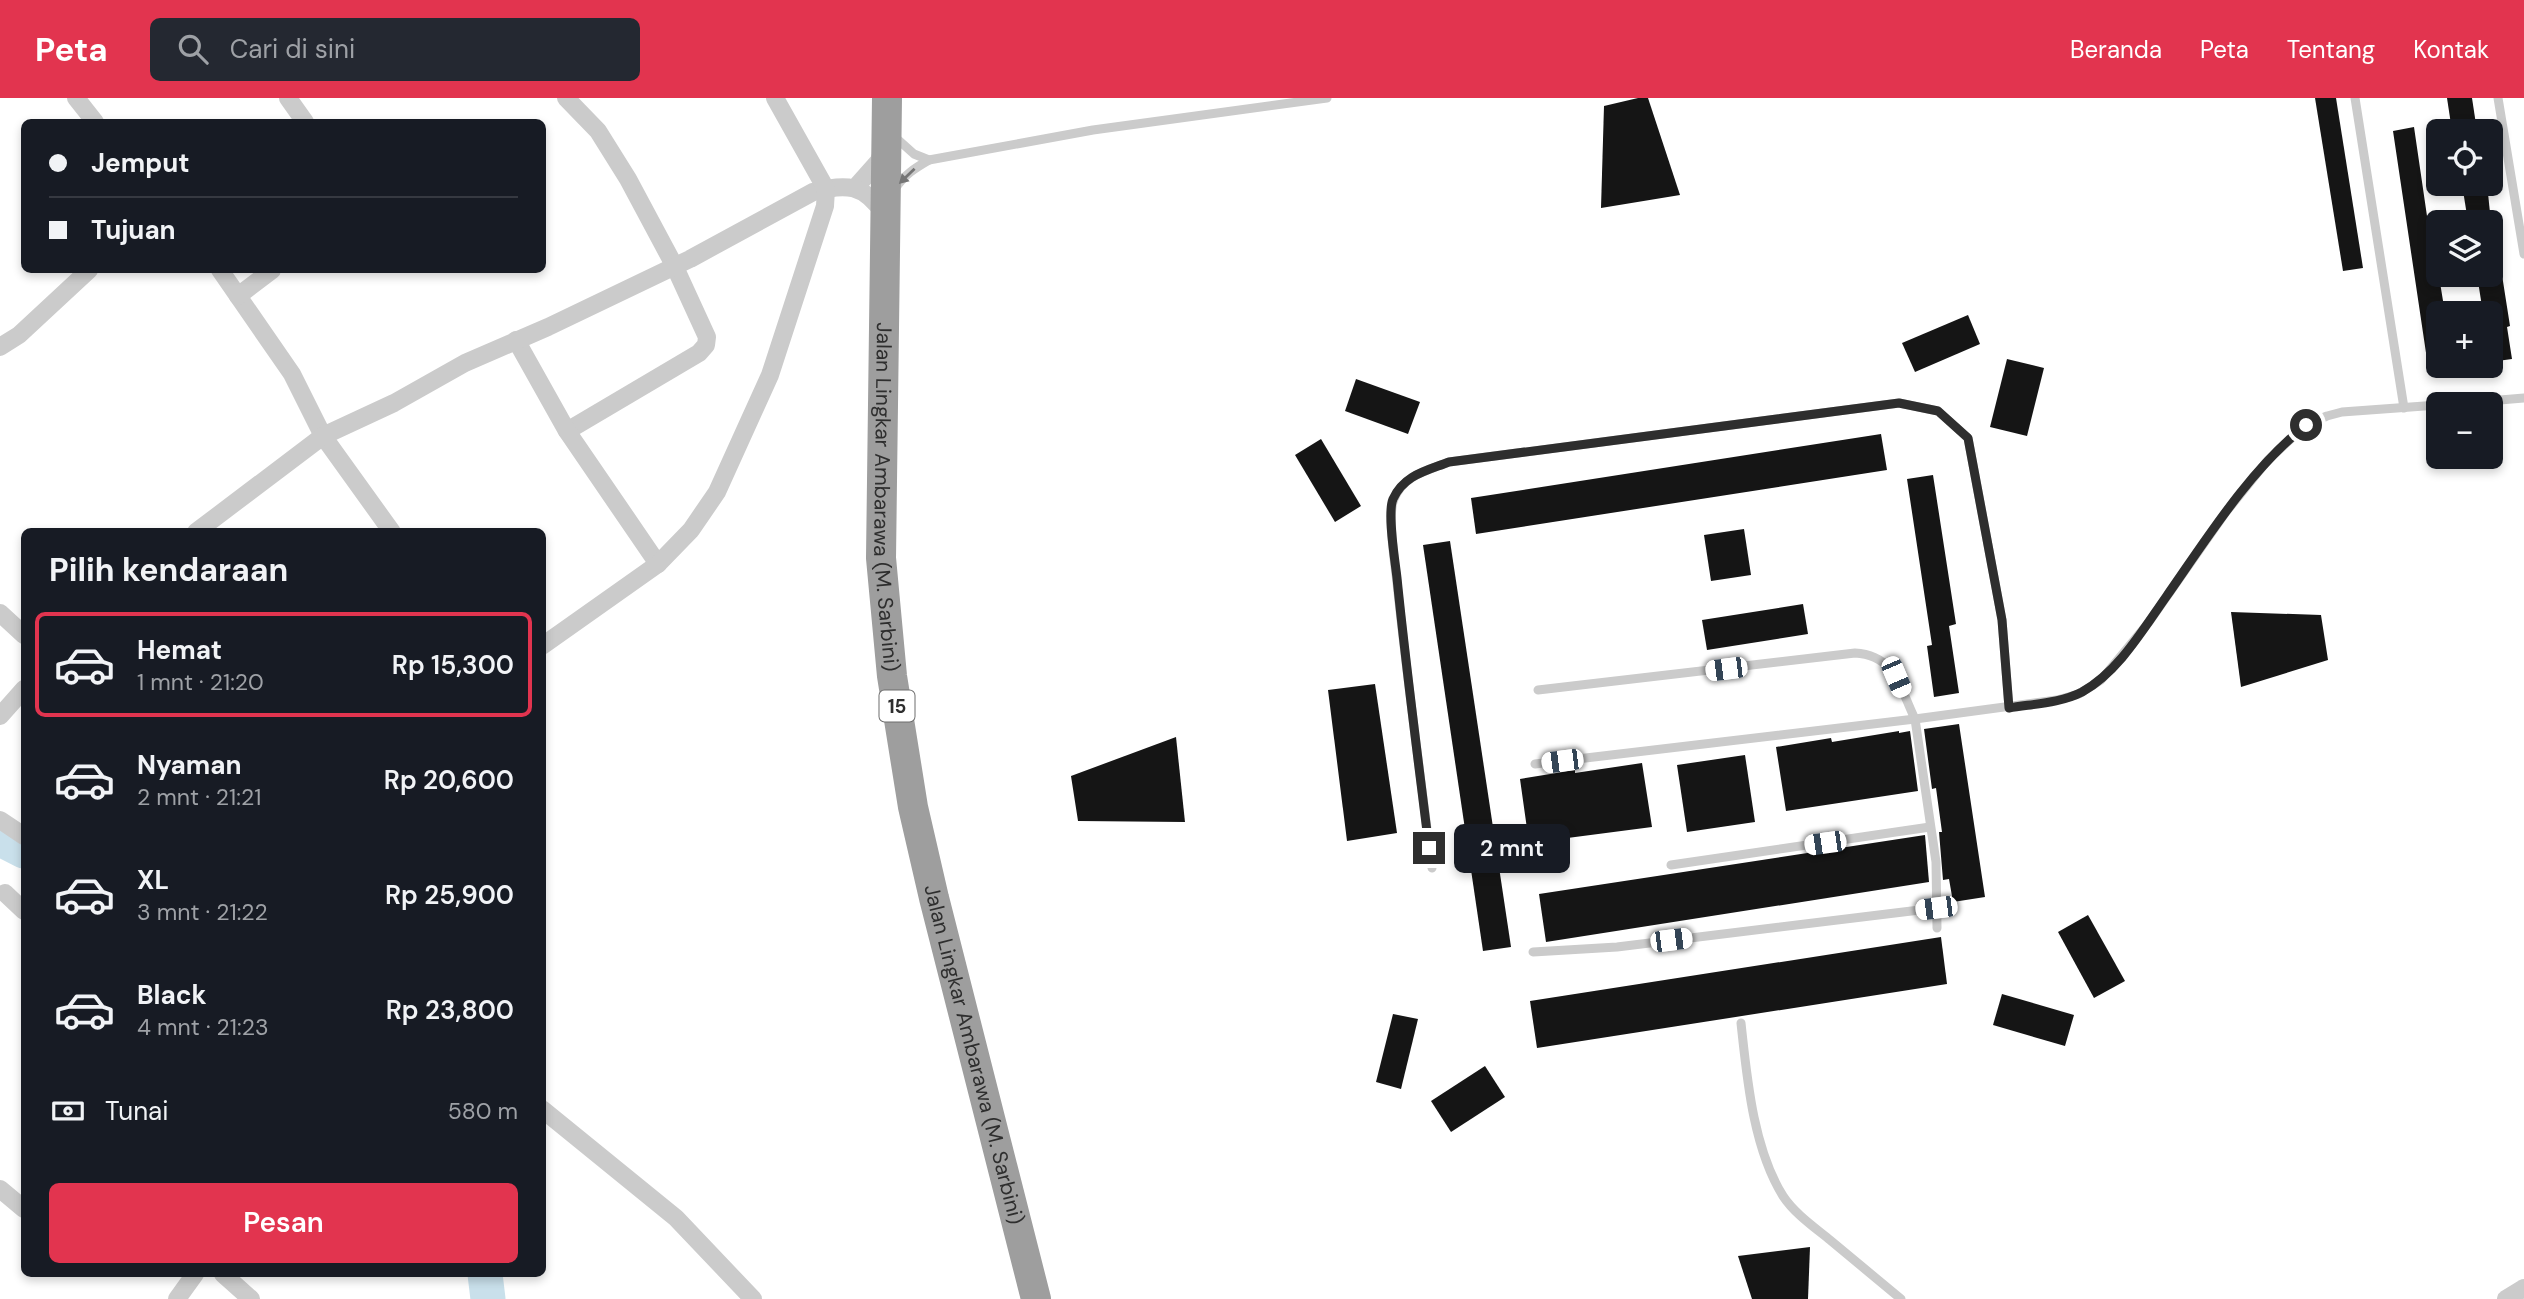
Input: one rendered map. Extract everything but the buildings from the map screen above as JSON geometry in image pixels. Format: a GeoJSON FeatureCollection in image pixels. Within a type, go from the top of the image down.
{"type":"FeatureCollection","features":[{"type":"Feature","properties":{"kind":"highway","name":"Jalan Lingkar Ambarawa (M. Sarbini)"},"geometry":{"type":"LineString","coordinates":[[886,122],[881,558],[891,676],[913,807],[934,898],[1036,1299]]}},
{"type":"Feature","properties":{"kind":"street"},"geometry":{"type":"LineString","coordinates":[[76,98],[93,119]]}},
{"type":"Feature","properties":{"kind":"street"},"geometry":{"type":"LineString","coordinates":[[288,98],[303,119]]}},
{"type":"Feature","properties":{"kind":"street"},"geometry":{"type":"LineString","coordinates":[[566,98],[598,131],[628,178],[674,265],[707,337],[706,345],[699,353],[567,431]]}},
{"type":"Feature","properties":{"kind":"street"},"geometry":{"type":"LineString","coordinates":[[546,643],[658,564],[691,530],[717,492],[770,374],[825,206],[826,189],[775,98]]}},
{"type":"Feature","properties":{"kind":"street"},"geometry":{"type":"LineString","coordinates":[[855,188],[878,161],[886,122]]}},
{"type":"Feature","properties":{"kind":"street"},"geometry":{"type":"LineString","coordinates":[[201,528],[323,436],[516,340],[699,254],[785,206],[826,189],[855,188],[869,194],[886,211]]}},
{"type":"Feature","properties":{"kind":"street"},"geometry":{"type":"LineString","coordinates":[[0,347],[19,335],[86,273]]}},
{"type":"Feature","properties":{"kind":"street"},"geometry":{"type":"LineString","coordinates":[[222,273],[292,374],[323,436],[387,528]]}},
{"type":"Feature","properties":{"kind":"street"},"geometry":{"type":"LineString","coordinates":[[238,296],[268,273]]}},
{"type":"Feature","properties":{"kind":"street"},"geometry":{"type":"LineString","coordinates":[[516,340],[567,431],[658,564]]}},
{"type":"Feature","properties":{"kind":"street"},"geometry":{"type":"LineString","coordinates":[[0,613],[21,632]]}},
{"type":"Feature","properties":{"kind":"street"},"geometry":{"type":"LineString","coordinates":[[0,716],[21,701]]}},
{"type":"Feature","properties":{"kind":"street"},"geometry":{"type":"LineString","coordinates":[[0,820],[21,834]]}},
{"type":"Feature","properties":{"kind":"street"},"geometry":{"type":"LineString","coordinates":[[2,893],[21,909]]}},
{"type":"Feature","properties":{"kind":"street"},"geometry":{"type":"LineString","coordinates":[[546,1112],[676,1218],[753,1299]]}},
{"type":"Feature","properties":{"kind":"street"},"geometry":{"type":"LineString","coordinates":[[0,1189],[21,1206]]}},
{"type":"Feature","properties":{"kind":"street"},"geometry":{"type":"LineString","coordinates":[[177,1299],[193,1277]]}},
{"type":"Feature","properties":{"kind":"street"},"geometry":{"type":"LineString","coordinates":[[226,1277],[251,1299]]}},
{"type":"Feature","properties":{"kind":"street"},"geometry":{"type":"LineString","coordinates":[[2506,1299],[2524,1289]]}},
{"type":"Feature","properties":{"kind":"lane"},"geometry":{"type":"LineString","coordinates":[[886,211],[900,181],[914,168],[929,160],[1093,130],[1327,98]]}},
{"type":"Feature","properties":{"kind":"lane"},"geometry":{"type":"LineString","coordinates":[[2355,98],[2404,408]]}},
{"type":"Feature","properties":{"kind":"lane"},"geometry":{"type":"LineString","coordinates":[[2498,98],[2524,254]]}},
{"type":"Feature","properties":{"kind":"lane"},"geometry":{"type":"LineString","coordinates":[[886,122],[898,141],[914,154],[929,160]]}},
{"type":"Feature","properties":{"kind":"lane"},"geometry":{"type":"LineString","coordinates":[[2503,400],[2524,398]]}},
{"type":"Feature","properties":{"kind":"lane"},"geometry":{"type":"LineString","coordinates":[[1432,868],[1407,682],[1392,535],[1392,502],[1400,486],[1413,475],[1449,462],[1899,403],[1938,411],[1968,438],[2002,620],[2009,708]]}},
{"type":"Feature","properties":{"kind":"lane"},"geometry":{"type":"LineString","coordinates":[[1535,764],[2009,708],[2079,694],[2101,680],[2148,622],[2226,512],[2268,460],[2306,425],[2342,412],[2426,406]]}},
{"type":"Feature","properties":{"kind":"lane"},"geometry":{"type":"LineString","coordinates":[[1538,690],[1855,653],[1871,654],[1885,664],[1896,677],[1915,719],[1936,862],[1937,928]]}},
{"type":"Feature","properties":{"kind":"lane"},"geometry":{"type":"LineString","coordinates":[[1671,865],[1930,827]]}},
{"type":"Feature","properties":{"kind":"lane"},"geometry":{"type":"LineString","coordinates":[[1533,952],[1617,947],[1936,908]]}},
{"type":"Feature","properties":{"kind":"lane"},"geometry":{"type":"LineString","coordinates":[[1741,1024],[1747,1082],[1758,1128],[1768,1165],[1784,1197],[1803,1218],[1901,1299]]}},
{"type":"Feature","properties":{"kind":"waterway"},"geometry":{"type":"LineString","coordinates":[[0,839],[21,850]]}},
{"type":"Feature","properties":{"kind":"waterway"},"geometry":{"type":"LineString","coordinates":[[485,1277],[488,1299]]}},
{"type":"Feature","properties":{"kind":"route"},"geometry":{"type":"LineString","coordinates":[[1429,848],[1407,682],[1392,535],[1392,502],[1400,486],[1413,475],[1449,462],[1899,403],[1938,411],[1968,438],[2002,620],[2009,708],[2079,694],[2101,680],[2148,622],[2226,512],[2268,460],[2306,425]]}}]}
